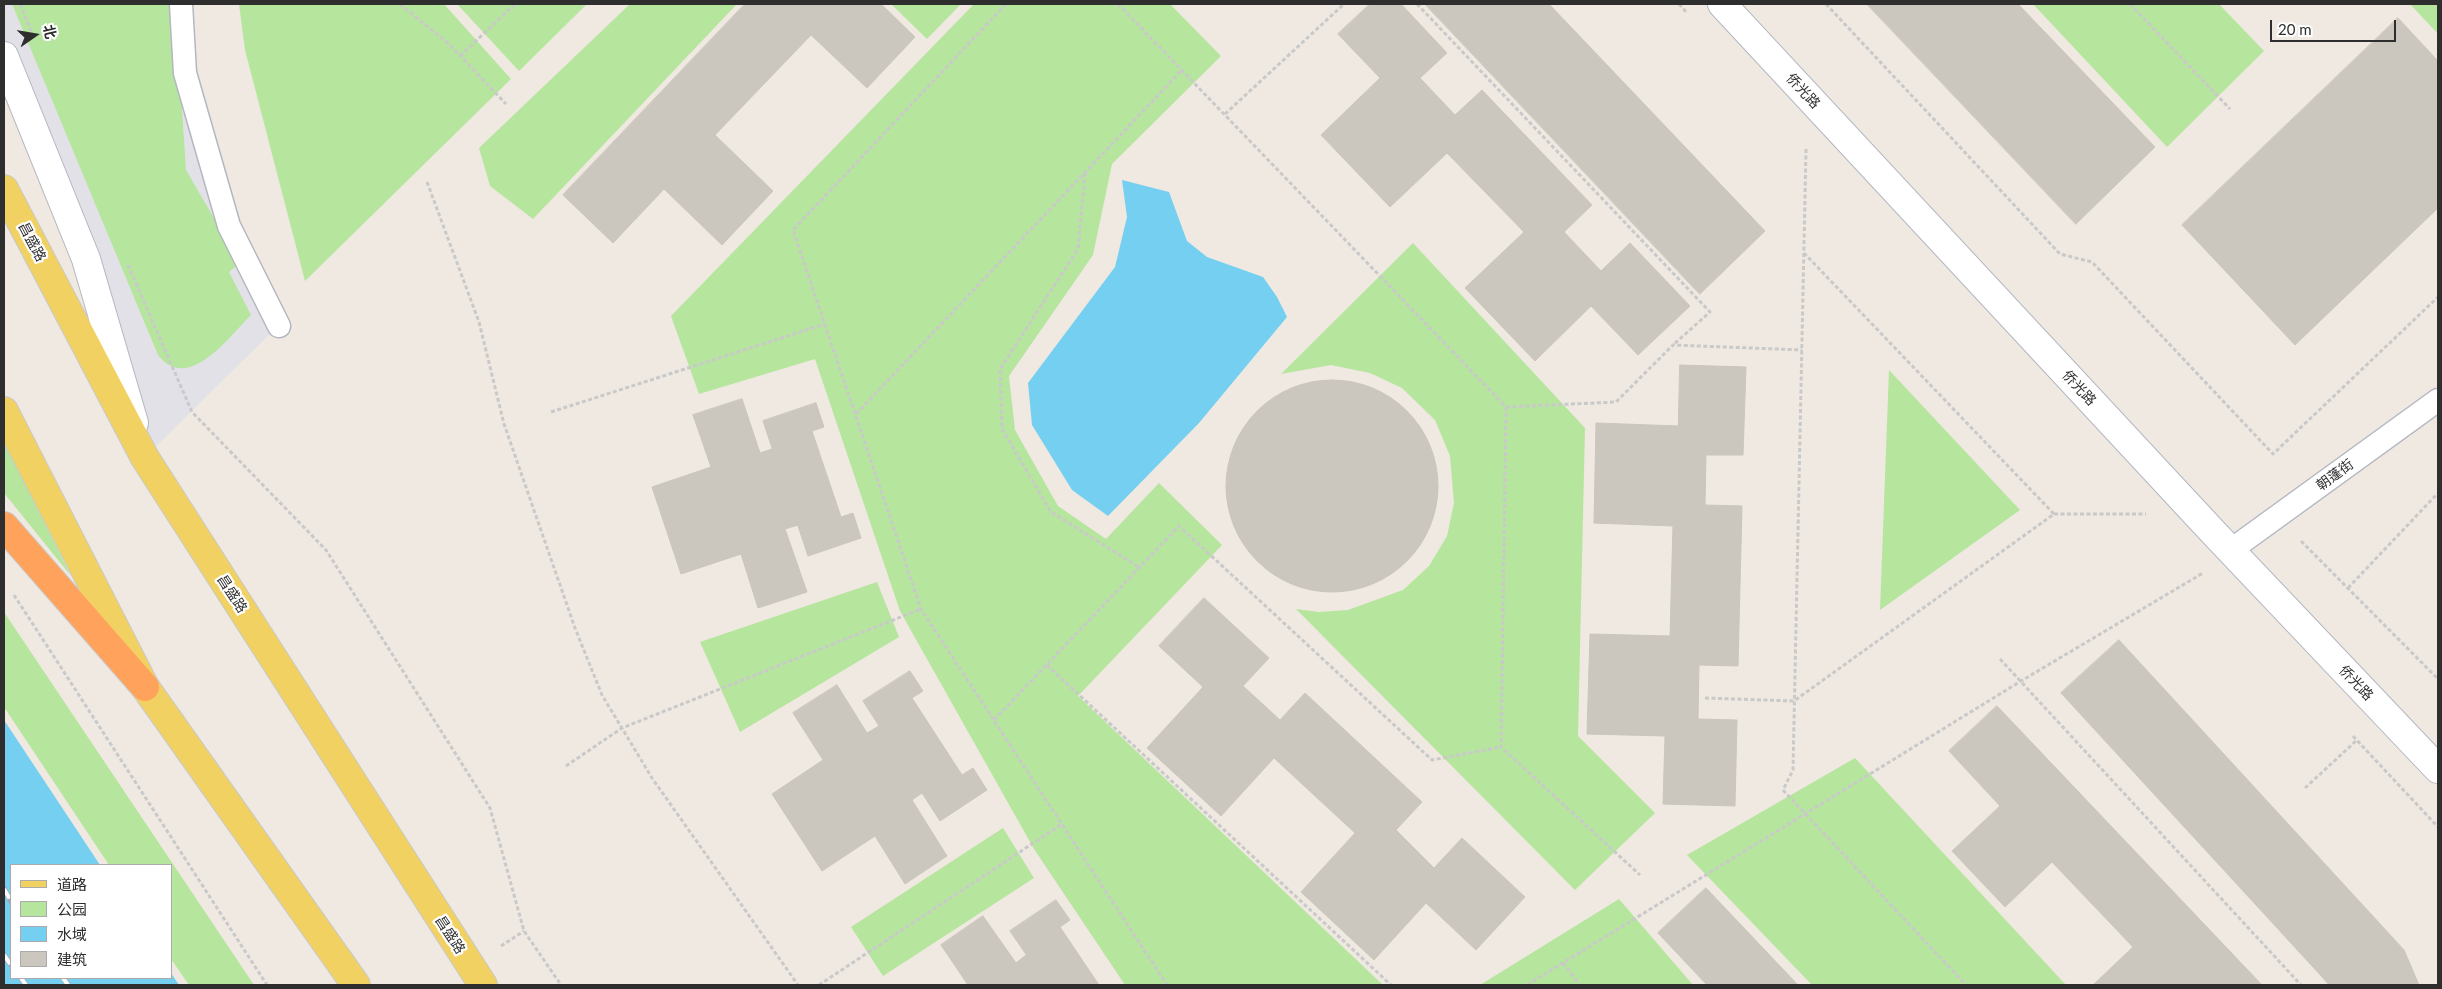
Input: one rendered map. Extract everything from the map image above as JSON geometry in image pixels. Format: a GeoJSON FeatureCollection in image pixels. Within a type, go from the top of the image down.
{"type":"FeatureCollection","features":[{"type":"Feature","properties":{"kind":"highway"},"geometry":{"type":"LineString","coordinates":[[4,526],[145,687]]}},
{"type":"Feature","properties":{"kind":"main road","name":"昌盛路"},"geometry":{"type":"LineString","coordinates":[[4,189],[145,458],[483,985]]}},
{"type":"Feature","properties":{"kind":"main road"},"geometry":{"type":"LineString","coordinates":[[4,411],[145,687],[356,985]]}},
{"type":"Feature","properties":{"kind":"street","name":"侨光路"},"geometry":{"type":"LineString","coordinates":[[1722,4],[2230,550],[2438,768]]}},
{"type":"Feature","properties":{"kind":"street"},"geometry":{"type":"LineString","coordinates":[[4,56],[86,259],[145,458]]}},
{"type":"Feature","properties":{"kind":"lane"},"geometry":{"type":"LineString","coordinates":[[181,4],[186,73],[229,226],[279,326]]}},
{"type":"Feature","properties":{"kind":"lane","name":"朝蓬街"},"geometry":{"type":"LineString","coordinates":[[2230,550],[2438,400]]}},
{"type":"Feature","properties":{"kind":"path"},"geometry":{"type":"LineString","coordinates":[[400,4],[449,44],[506,104]]}},
{"type":"Feature","properties":{"kind":"path"},"geometry":{"type":"LineString","coordinates":[[460,56],[515,4]]}},
{"type":"Feature","properties":{"kind":"path"},"geometry":{"type":"LineString","coordinates":[[1006,4],[793,230],[921,609],[1167,985]]}},
{"type":"Feature","properties":{"kind":"path"},"geometry":{"type":"LineString","coordinates":[[1118,4],[1506,406],[1500,747],[1640,876]]}},
{"type":"Feature","properties":{"kind":"path"},"geometry":{"type":"LineString","coordinates":[[1225,114],[1344,4]]}},
{"type":"Feature","properties":{"kind":"path"},"geometry":{"type":"LineString","coordinates":[[1417,4],[1710,312],[1673,345],[1616,402],[1506,406]]}},
{"type":"Feature","properties":{"kind":"path"},"geometry":{"type":"LineString","coordinates":[[1826,4],[2060,254],[2092,262],[2273,454],[2438,297]]}},
{"type":"Feature","properties":{"kind":"path"},"geometry":{"type":"LineString","coordinates":[[2130,4],[2230,109]]}},
{"type":"Feature","properties":{"kind":"path"},"geometry":{"type":"LineString","coordinates":[[856,415],[1182,70]]}},
{"type":"Feature","properties":{"kind":"path"},"geometry":{"type":"LineString","coordinates":[[1806,140],[1792,770],[1783,790],[1966,985]]}},
{"type":"Feature","properties":{"kind":"path"},"geometry":{"type":"LineString","coordinates":[[1085,173],[1078,249],[1000,368],[1002,430],[1052,512],[1140,567]]}},
{"type":"Feature","properties":{"kind":"path"},"geometry":{"type":"LineString","coordinates":[[427,182],[479,322],[504,424],[574,628],[602,695],[652,778],[798,985]]}},
{"type":"Feature","properties":{"kind":"path"},"geometry":{"type":"LineString","coordinates":[[1804,252],[2054,514]]}},
{"type":"Feature","properties":{"kind":"path"},"geometry":{"type":"LineString","coordinates":[[551,412],[825,324]]}},
{"type":"Feature","properties":{"kind":"path"},"geometry":{"type":"LineString","coordinates":[[1673,345],[1802,350]]}},
{"type":"Feature","properties":{"kind":"path"},"geometry":{"type":"LineString","coordinates":[[192,412],[326,550],[490,808],[524,931],[561,985]]}},
{"type":"Feature","properties":{"kind":"path"},"geometry":{"type":"LineString","coordinates":[[2348,588],[2438,493]]}},
{"type":"Feature","properties":{"kind":"path"},"geometry":{"type":"LineString","coordinates":[[1705,698],[1794,701],[2054,514],[2153,513]]}},
{"type":"Feature","properties":{"kind":"path"},"geometry":{"type":"LineString","coordinates":[[2277,517],[2438,679]]}},
{"type":"Feature","properties":{"kind":"path"},"geometry":{"type":"LineString","coordinates":[[994,720],[1178,526],[1432,760],[1500,747]]}},
{"type":"Feature","properties":{"kind":"path"},"geometry":{"type":"LineString","coordinates":[[1527,985],[2021,681],[2202,574],[2230,550]]}},
{"type":"Feature","properties":{"kind":"path"},"geometry":{"type":"LineString","coordinates":[[9,588],[267,985]]}},
{"type":"Feature","properties":{"kind":"path"},"geometry":{"type":"LineString","coordinates":[[566,766],[622,728],[921,609]]}},
{"type":"Feature","properties":{"kind":"path"},"geometry":{"type":"LineString","coordinates":[[2000,659],[2302,985]]}},
{"type":"Feature","properties":{"kind":"path"},"geometry":{"type":"LineString","coordinates":[[1047,665],[1391,985]]}},
{"type":"Feature","properties":{"kind":"path"},"geometry":{"type":"LineString","coordinates":[[2305,788],[2357,740]]}},
{"type":"Feature","properties":{"kind":"path"},"geometry":{"type":"LineString","coordinates":[[819,985],[1062,824]]}},
{"type":"Feature","properties":{"kind":"path"},"geometry":{"type":"LineString","coordinates":[[1563,963],[1580,985]]}},
{"type":"Feature","properties":{"kind":"shaded area"},"geometry":{"type":"Polygon","coordinates":[[[4,4],[180,4],[184,75],[278,326],[145,457],[4,52],[4,4]]]}},
{"type":"Feature","properties":{"kind":"green space"},"geometry":{"type":"Polygon","coordinates":[[[12,4],[175,4],[186,170],[240,263],[229,272],[251,315],[220,348],[208,358],[195,365],[182,368],[170,365],[158,355],[12,4]]]}},
{"type":"Feature","properties":{"kind":"green space"},"geometry":{"type":"Polygon","coordinates":[[[239,4],[444,4],[511,79],[305,281],[245,50],[239,4]]]}},
{"type":"Feature","properties":{"kind":"green space"},"geometry":{"type":"Polygon","coordinates":[[[457,4],[587,4],[519,71],[457,4]]]}},
{"type":"Feature","properties":{"kind":"green space"},"geometry":{"type":"Polygon","coordinates":[[[630,4],[737,4],[533,219],[490,186],[479,148],[630,4]]]}},
{"type":"Feature","properties":{"kind":"green space"},"geometry":{"type":"Polygon","coordinates":[[[891,4],[961,4],[927,39],[891,4]]]}},
{"type":"Feature","properties":{"kind":"green space"},"geometry":{"type":"Polygon","coordinates":[[[974,4],[1170,4],[1221,56],[1112,164],[1093,255],[1009,376],[1015,430],[1058,506],[1106,539],[1159,483],[1222,545],[1078,696],[1383,985],[1125,985],[1034,849],[900,611],[815,359],[699,394],[671,316],[974,4]]]}},
{"type":"Feature","properties":{"kind":"green space"},"geometry":{"type":"Polygon","coordinates":[[[2033,4],[2219,4],[2264,51],[2167,147],[2033,4]]]}},
{"type":"Feature","properties":{"kind":"green space"},"geometry":{"type":"Polygon","coordinates":[[[2410,4],[2438,4],[2438,34],[2410,4]]]}},
{"type":"Feature","properties":{"kind":"green space"},"geometry":{"type":"Polygon","coordinates":[[[1413,243],[1585,428],[1578,736],[1655,813],[1575,890],[1296,609],[1319,612],[1348,610],[1403,590],[1429,566],[1447,536],[1454,503],[1450,456],[1435,420],[1402,388],[1370,373],[1331,365],[1281,374],[1413,243]]]}},
{"type":"Feature","properties":{"kind":"green space"},"geometry":{"type":"Polygon","coordinates":[[[1889,370],[2020,510],[1880,610],[1889,370]]]}},
{"type":"Feature","properties":{"kind":"green space"},"geometry":{"type":"Polygon","coordinates":[[[4,441],[71,576],[4,493],[4,441]]]}},
{"type":"Feature","properties":{"kind":"green space"},"geometry":{"type":"Polygon","coordinates":[[[877,582],[899,637],[740,732],[700,642],[877,582]]]}},
{"type":"Feature","properties":{"kind":"green space"},"geometry":{"type":"Polygon","coordinates":[[[4,612],[254,985],[189,985],[172,960],[172,864],[108,864],[4,707],[4,612]]]}},
{"type":"Feature","properties":{"kind":"green space"},"geometry":{"type":"Polygon","coordinates":[[[1855,758],[2066,985],[1812,985],[1687,855],[1855,758]]]}},
{"type":"Feature","properties":{"kind":"green space"},"geometry":{"type":"Polygon","coordinates":[[[1003,828],[1034,878],[883,976],[851,927],[1003,828]]]}},
{"type":"Feature","properties":{"kind":"green space"},"geometry":{"type":"Polygon","coordinates":[[[1619,899],[1693,985],[1480,985],[1619,899]]]}},
{"type":"Feature","properties":{"kind":"water"},"geometry":{"type":"Polygon","coordinates":[[[1122,180],[1169,192],[1187,241],[1207,257],[1263,277],[1277,297],[1287,317],[1199,423],[1108,516],[1072,490],[1032,425],[1028,383],[1115,267],[1127,217],[1122,180]]]}},
{"type":"Feature","properties":{"kind":"water"},"geometry":{"type":"Polygon","coordinates":[[[4,720],[99,864],[10,864],[10,979],[172,979],[172,974],[179,985],[4,985],[4,720]]]}},
{"type":"Feature","properties":{"kind":"building"},"geometry":{"type":"Polygon","coordinates":[[[745,4],[881,4],[915,37],[867,88],[811,35],[715,135],[773,191],[722,245],[664,189],[613,243],[563,195],[745,4]]]}},
{"type":"Feature","properties":{"kind":"building"},"geometry":{"type":"Polygon","coordinates":[[[1370,4],[1401,4],[1447,53],[1420,78],[1455,115],[1482,90],[1592,205],[1564,232],[1601,271],[1630,243],[1690,306],[1638,355],[1591,306],[1535,361],[1465,288],[1524,232],[1447,153],[1390,207],[1321,135],[1380,78],[1338,34],[1370,4]]]}},
{"type":"Feature","properties":{"kind":"building"},"geometry":{"type":"Polygon","coordinates":[[[1425,4],[1549,4],[1765,231],[1700,294],[1425,4]]]}},
{"type":"Feature","properties":{"kind":"building"},"geometry":{"type":"Polygon","coordinates":[[[1867,4],[2018,4],[2155,147],[2076,224],[1867,4]]]}},
{"type":"Feature","properties":{"kind":"building"},"geometry":{"type":"Polygon","coordinates":[[[2398,18],[2438,61],[2438,208],[2295,345],[2182,225],[2398,18]]]}},
{"type":"Feature","properties":{"kind":"building"},"geometry":{"type":"Polygon","coordinates":[[[1680,365],[1746,367],[1743,455],[1706,455],[1705,505],[1742,506],[1738,666],[1699,665],[1698,719],[1737,720],[1735,806],[1663,804],[1665,736],[1587,734],[1590,634],[1670,636],[1673,526],[1594,523],[1596,423],[1678,426],[1680,365]]]}},
{"type":"Feature","properties":{"kind":"building"},"geometry":{"type":"Polygon","coordinates":[[[1322,380],[1342,380],[1363,384],[1382,392],[1400,404],[1414,418],[1426,436],[1434,455],[1438,486],[1434,517],[1426,536],[1414,554],[1400,568],[1382,580],[1363,588],[1342,592],[1322,592],[1301,588],[1282,580],[1264,568],[1250,554],[1238,536],[1230,517],[1226,496],[1226,476],[1230,455],[1238,436],[1250,418],[1264,404],[1282,392],[1301,384],[1322,380]]]}},
{"type":"Feature","properties":{"kind":"building"},"geometry":{"type":"Polygon","coordinates":[[[742,399],[760,453],[772,449],[798,525],[785,529],[807,592],[758,608],[741,554],[681,574],[652,487],[711,467],[693,415],[742,399]]]}},
{"type":"Feature","properties":{"kind":"building"},"geometry":{"type":"Polygon","coordinates":[[[816,403],[824,427],[812,431],[841,517],[853,513],[861,538],[808,556],[763,421],[816,403]]]}},
{"type":"Feature","properties":{"kind":"building"},"geometry":{"type":"Polygon","coordinates":[[[1204,598],[1269,658],[1243,686],[1280,720],[1305,693],[1422,802],[1396,830],[1434,868],[1462,838],[1525,897],[1476,950],[1426,903],[1374,960],[1301,892],[1355,833],[1274,758],[1221,816],[1147,748],[1203,687],[1159,646],[1204,598]]]}},
{"type":"Feature","properties":{"kind":"building"},"geometry":{"type":"Polygon","coordinates":[[[2119,640],[2382,926],[2324,979],[2061,693],[2119,640]]]}},
{"type":"Feature","properties":{"kind":"building"},"geometry":{"type":"Polygon","coordinates":[[[910,671],[923,691],[912,698],[962,775],[973,768],[987,790],[940,821],[863,701],[910,671]]]}},
{"type":"Feature","properties":{"kind":"building"},"geometry":{"type":"Polygon","coordinates":[[[837,685],[867,733],[879,726],[922,793],[912,800],[947,856],[905,884],[875,836],[822,871],[772,794],[823,760],[793,713],[837,685]]]}},
{"type":"Feature","properties":{"kind":"building"},"geometry":{"type":"Polygon","coordinates":[[[1997,706],[2262,985],[2093,985],[2133,947],[2052,862],[2005,907],[1952,851],[2000,806],[1949,751],[1997,706]]]}},
{"type":"Feature","properties":{"kind":"building"},"geometry":{"type":"Polygon","coordinates":[[[1706,888],[1798,985],[1707,985],[1658,933],[1706,888]]]}},
{"type":"Feature","properties":{"kind":"building"},"geometry":{"type":"Polygon","coordinates":[[[1056,900],[1070,920],[1060,927],[1099,985],[1047,985],[1010,931],[1056,900]]]}},
{"type":"Feature","properties":{"kind":"building"},"geometry":{"type":"Polygon","coordinates":[[[983,916],[1016,963],[1026,955],[1047,985],[968,985],[941,945],[983,916]]]}},
{"type":"Feature","properties":{"kind":"building"},"geometry":{"type":"Polygon","coordinates":[[[2382,926],[2404,950],[2419,985],[2329,985],[2324,979],[2382,926]]]}},
{"type":"Feature","properties":{"kind":"railway"},"geometry":{"type":"LineString","coordinates":[[4,889],[10,899]]}},
{"type":"Feature","properties":{"kind":"railway"},"geometry":{"type":"LineString","coordinates":[[4,955],[10,964]]}},
{"type":"Feature","properties":{"kind":"railway"},"geometry":{"type":"LineString","coordinates":[[22,979],[26,985]]}},
{"type":"Feature","properties":{"kind":"railway"},"geometry":{"type":"LineString","coordinates":[[64,979],[68,985]]}}]}
